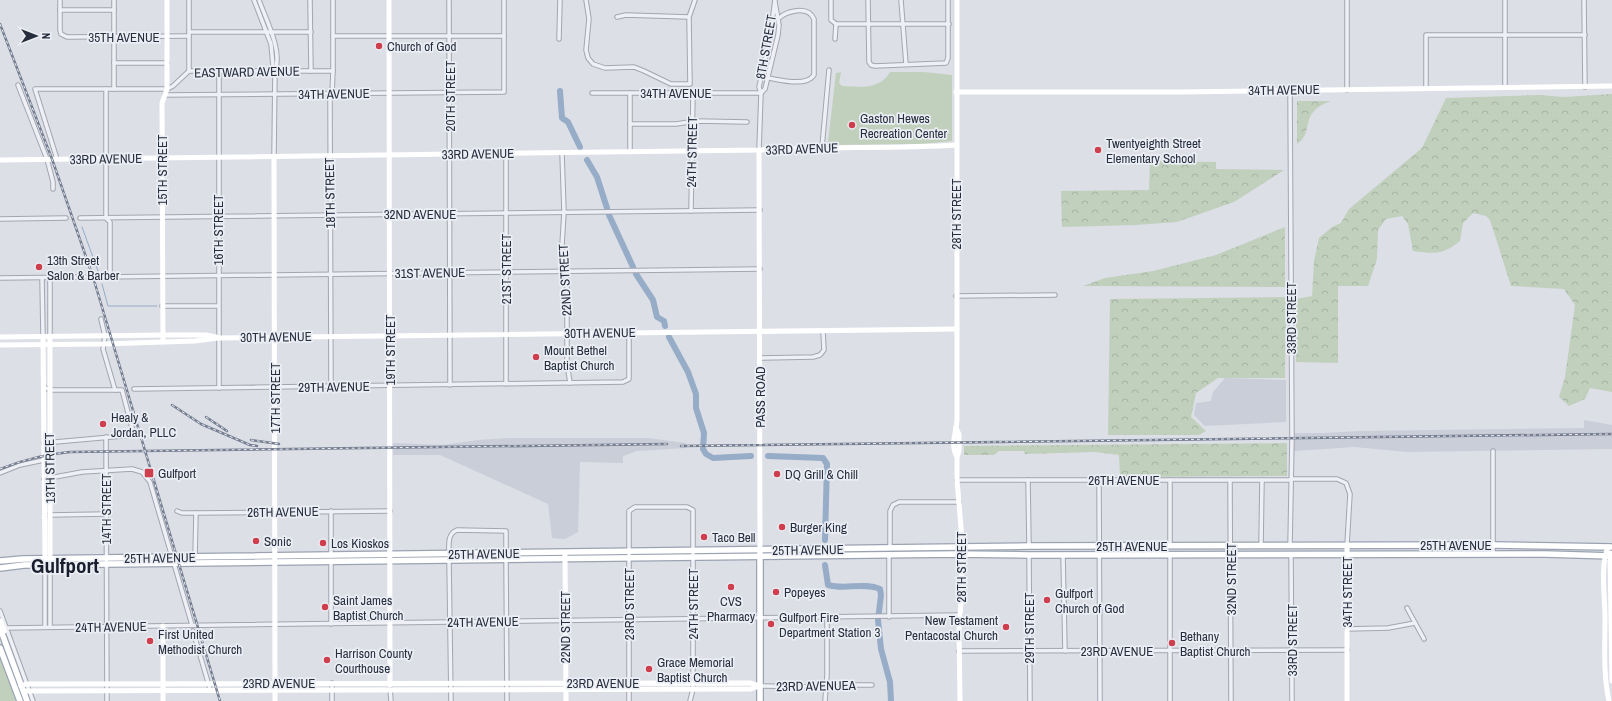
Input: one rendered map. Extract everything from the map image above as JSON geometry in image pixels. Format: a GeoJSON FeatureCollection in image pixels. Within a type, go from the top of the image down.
{"type":"FeatureCollection","features":[{"type":"Feature","properties":{"kind":"main road","name":"25TH AVENUE"},"geometry":{"type":"LineString","coordinates":[[1,560],[106,562],[889,552],[961,551],[1029,546],[1545,545],[1610,547]]}},
{"type":"Feature","properties":{"kind":"main road"},"geometry":{"type":"LineString","coordinates":[[1545,545],[1545,554]]}},
{"type":"Feature","properties":{"kind":"main road","name":"25TH AVENUE"},"geometry":{"type":"LineString","coordinates":[[961,551],[1029,555],[1545,554],[1609,556]]}},
{"type":"Feature","properties":{"kind":"main road","name":"PASS ROAD"},"geometry":{"type":"LineString","coordinates":[[760,553],[760,701]]}},
{"type":"Feature","properties":{"kind":"main road","name":"25TH AVENUE"},"geometry":{"type":"LineString","coordinates":[[173,560],[195,558],[275,559]]}},
{"type":"Feature","properties":{"kind":"main road","name":"25TH AVENUE"},"geometry":{"type":"LineString","coordinates":[[0,569],[8,566],[47,562]]}},
{"type":"Feature","properties":{"kind":"main road"},"geometry":{"type":"LineString","coordinates":[[0,621],[9,646],[10,655]]}},
{"type":"Feature","properties":{"kind":"main road"},"geometry":{"type":"LineString","coordinates":[[3,628],[10,655],[25,688],[27,701]]}},
{"type":"Feature","properties":{"kind":"main road"},"geometry":{"type":"LineString","coordinates":[[0,648],[20,701]]}},
{"type":"Feature","properties":{"kind":"street"},"geometry":{"type":"LineString","coordinates":[[60,0],[60,10],[114,10]]}},
{"type":"Feature","properties":{"kind":"street"},"geometry":{"type":"LineString","coordinates":[[114,0],[114,89]]}},
{"type":"Feature","properties":{"kind":"street","name":"15TH STREET"},"geometry":{"type":"LineString","coordinates":[[163,342],[162,103],[167,89],[167,0]]}},
{"type":"Feature","properties":{"kind":"street"},"geometry":{"type":"LineString","coordinates":[[189,0],[189,71]]}},
{"type":"Feature","properties":{"kind":"street"},"geometry":{"type":"LineString","coordinates":[[254,0],[265,32],[271,44],[272,66],[275,71]]}},
{"type":"Feature","properties":{"kind":"street"},"geometry":{"type":"LineString","coordinates":[[259,0],[276,49],[277,66],[275,71]]}},
{"type":"Feature","properties":{"kind":"street"},"geometry":{"type":"LineString","coordinates":[[310,0],[311,71]]}},
{"type":"Feature","properties":{"kind":"street","name":"18TH STREET"},"geometry":{"type":"LineString","coordinates":[[331,387],[329,156],[330,97],[332,94],[333,71],[333,0]]}},
{"type":"Feature","properties":{"kind":"street","name":"19TH STREET"},"geometry":{"type":"LineString","coordinates":[[389,0],[391,701]]}},
{"type":"Feature","properties":{"kind":"street","name":"20TH STREET"},"geometry":{"type":"LineString","coordinates":[[449,0],[450,385]]}},
{"type":"Feature","properties":{"kind":"street"},"geometry":{"type":"LineString","coordinates":[[333,36],[504,36],[504,0]]}},
{"type":"Feature","properties":{"kind":"street"},"geometry":{"type":"LineString","coordinates":[[559,39],[560,0]]}},
{"type":"Feature","properties":{"kind":"street"},"geometry":{"type":"LineString","coordinates":[[586,0],[589,19],[586,50],[588,58],[593,64],[602,68],[639,68],[668,83],[690,84],[689,17],[695,0]]}},
{"type":"Feature","properties":{"kind":"street","name":"8TH STREET"},"geometry":{"type":"LineString","coordinates":[[761,94],[765,88],[778,35],[778,19],[775,0]]}},
{"type":"Feature","properties":{"kind":"street","name":"8TH STREET"},"geometry":{"type":"LineString","coordinates":[[761,94],[761,76],[775,0]]}},
{"type":"Feature","properties":{"kind":"street"},"geometry":{"type":"LineString","coordinates":[[831,0],[831,20],[836,24],[949,24]]}},
{"type":"Feature","properties":{"kind":"street"},"geometry":{"type":"LineString","coordinates":[[868,0],[869,62],[871,65],[946,63],[948,58],[948,0]]}},
{"type":"Feature","properties":{"kind":"street"},"geometry":{"type":"LineString","coordinates":[[901,0],[906,64]]}},
{"type":"Feature","properties":{"kind":"street","name":"28TH STREET"},"geometry":{"type":"LineString","coordinates":[[957,0],[956,428],[959,434],[957,480],[961,551],[959,651],[960,701]]}},
{"type":"Feature","properties":{"kind":"street"},"geometry":{"type":"LineString","coordinates":[[1347,0],[1347,90]]}},
{"type":"Feature","properties":{"kind":"street"},"geometry":{"type":"LineString","coordinates":[[1505,0],[1505,88]]}},
{"type":"Feature","properties":{"kind":"street"},"geometry":{"type":"LineString","coordinates":[[1584,0],[1585,87]]}},
{"type":"Feature","properties":{"kind":"street","name":"35TH AVENUE"},"geometry":{"type":"LineString","coordinates":[[60,10],[61,34],[67,37],[167,37],[189,34],[311,32]]}},
{"type":"Feature","properties":{"kind":"street"},"geometry":{"type":"LineString","coordinates":[[761,76],[782,81],[810,80],[814,75],[813,15],[807,12],[791,11],[782,14],[778,19]]}},
{"type":"Feature","properties":{"kind":"street"},"geometry":{"type":"LineString","coordinates":[[617,17],[626,15],[689,17]]}},
{"type":"Feature","properties":{"kind":"street"},"geometry":{"type":"LineString","coordinates":[[835,39],[836,24]]}},
{"type":"Feature","properties":{"kind":"street"},"geometry":{"type":"LineString","coordinates":[[1426,88],[1426,35],[1585,35]]}},
{"type":"Feature","properties":{"kind":"street","name":"34TH AVENUE"},"geometry":{"type":"LineString","coordinates":[[164,95],[504,92],[504,36]]}},
{"type":"Feature","properties":{"kind":"street"},"geometry":{"type":"LineString","coordinates":[[767,48],[774,49]]}},
{"type":"Feature","properties":{"kind":"street"},"geometry":{"type":"LineString","coordinates":[[114,63],[167,63]]}},
{"type":"Feature","properties":{"kind":"street"},"geometry":{"type":"LineString","coordinates":[[822,147],[829,70]]}},
{"type":"Feature","properties":{"kind":"street","name":"EASTWARD AVENUE"},"geometry":{"type":"LineString","coordinates":[[167,89],[189,71],[333,71]]}},
{"type":"Feature","properties":{"kind":"street","name":"16TH STREET"},"geometry":{"type":"LineString","coordinates":[[218,388],[219,71]]}},
{"type":"Feature","properties":{"kind":"street","name":"17TH STREET"},"geometry":{"type":"LineString","coordinates":[[275,71],[274,275],[276,701]]}},
{"type":"Feature","properties":{"kind":"street"},"geometry":{"type":"LineString","coordinates":[[18,85],[47,159],[53,182],[53,190]]}},
{"type":"Feature","properties":{"kind":"street","name":"34TH AVENUE"},"geometry":{"type":"LineString","coordinates":[[956,92],[1185,92],[1612,86]]}},
{"type":"Feature","properties":{"kind":"street"},"geometry":{"type":"LineString","coordinates":[[58,159],[34,89],[167,89]]}},
{"type":"Feature","properties":{"kind":"street"},"geometry":{"type":"LineString","coordinates":[[106,89],[106,218],[110,222],[110,277]]}},
{"type":"Feature","properties":{"kind":"street","name":"33RD STREET"},"geometry":{"type":"LineString","coordinates":[[1290,90],[1290,546]]}},
{"type":"Feature","properties":{"kind":"street","name":"34TH AVENUE"},"geometry":{"type":"LineString","coordinates":[[592,93],[761,94]]}},
{"type":"Feature","properties":{"kind":"street"},"geometry":{"type":"LineString","coordinates":[[630,93],[630,151]]}},
{"type":"Feature","properties":{"kind":"street","name":"24TH STREET"},"geometry":{"type":"LineString","coordinates":[[691,211],[692,93]]}},
{"type":"Feature","properties":{"kind":"street","name":"PASS ROAD"},"geometry":{"type":"LineString","coordinates":[[760,553],[759,150],[761,94]]}},
{"type":"Feature","properties":{"kind":"street"},"geometry":{"type":"LineString","coordinates":[[630,124],[676,124],[692,121],[747,122]]}},
{"type":"Feature","properties":{"kind":"street","name":"33RD AVENUE"},"geometry":{"type":"LineString","coordinates":[[0,160],[506,154],[759,150],[822,147],[923,147],[956,145]]}},
{"type":"Feature","properties":{"kind":"street","name":"22ND STREET"},"geometry":{"type":"LineString","coordinates":[[562,152],[564,212],[561,262],[566,271],[567,363],[570,383]]}},
{"type":"Feature","properties":{"kind":"street","name":"21ST STREET"},"geometry":{"type":"LineString","coordinates":[[506,154],[506,384]]}},
{"type":"Feature","properties":{"kind":"street","name":"32ND AVENUE"},"geometry":{"type":"LineString","coordinates":[[80,218],[760,210]]}},
{"type":"Feature","properties":{"kind":"street"},"geometry":{"type":"LineString","coordinates":[[0,219],[66,218]]}},
{"type":"Feature","properties":{"kind":"street"},"geometry":{"type":"LineString","coordinates":[[506,242],[512,242]]}},
{"type":"Feature","properties":{"kind":"street","name":"31ST AVENUE"},"geometry":{"type":"LineString","coordinates":[[100,277],[760,269]]}},
{"type":"Feature","properties":{"kind":"street"},"geometry":{"type":"LineString","coordinates":[[0,278],[85,277]]}},
{"type":"Feature","properties":{"kind":"street","name":"13TH STREET"},"geometry":{"type":"LineString","coordinates":[[42,278],[43,344],[47,389]]}},
{"type":"Feature","properties":{"kind":"street","name":"13TH STREET"},"geometry":{"type":"LineString","coordinates":[[50,278],[50,344],[47,389],[47,478],[44,515],[50,627]]}},
{"type":"Feature","properties":{"kind":"street"},"geometry":{"type":"LineString","coordinates":[[956,296],[1055,295]]}},
{"type":"Feature","properties":{"kind":"street"},"geometry":{"type":"LineString","coordinates":[[162,306],[218,306]]}},
{"type":"Feature","properties":{"kind":"street"},"geometry":{"type":"LineString","coordinates":[[43,308],[50,308]]}},
{"type":"Feature","properties":{"kind":"street"},"geometry":{"type":"LineString","coordinates":[[101,319],[105,336],[103,349],[115,390]]}},
{"type":"Feature","properties":{"kind":"street","name":"30TH AVENUE"},"geometry":{"type":"LineString","coordinates":[[0,345],[103,344],[218,338],[629,332],[957,330]]}},
{"type":"Feature","properties":{"kind":"street"},"geometry":{"type":"LineString","coordinates":[[760,358],[813,357],[820,355],[824,350],[823,331]]}},
{"type":"Feature","properties":{"kind":"street","name":"29TH AVENUE"},"geometry":{"type":"LineString","coordinates":[[134,389],[623,382],[629,379],[629,332]]}},
{"type":"Feature","properties":{"kind":"street","name":"30TH AVENUE"},"geometry":{"type":"LineString","coordinates":[[0,337],[206,335],[218,338]]}},
{"type":"Feature","properties":{"kind":"street"},"geometry":{"type":"LineString","coordinates":[[47,389],[122,390],[134,435],[47,443]]}},
{"type":"Feature","properties":{"kind":"street","name":"14TH STREET"},"geometry":{"type":"LineString","coordinates":[[106,437],[106,701]]}},
{"type":"Feature","properties":{"kind":"street","name":"13TH STREET"},"geometry":{"type":"LineString","coordinates":[[45,627],[50,515],[44,460],[47,443]]}},
{"type":"Feature","properties":{"kind":"street"},"geometry":{"type":"LineString","coordinates":[[1493,452],[1493,554]]}},
{"type":"Feature","properties":{"kind":"street"},"geometry":{"type":"LineString","coordinates":[[0,473],[27,463],[44,460]]}},
{"type":"Feature","properties":{"kind":"street"},"geometry":{"type":"LineString","coordinates":[[47,478],[106,470],[136,470],[146,476],[150,482],[192,625]]}},
{"type":"Feature","properties":{"kind":"street","name":"26TH AVENUE"},"geometry":{"type":"LineString","coordinates":[[957,480],[1337,479],[1346,483]]}},
{"type":"Feature","properties":{"kind":"street"},"geometry":{"type":"LineString","coordinates":[[1028,480],[1029,546]]}},
{"type":"Feature","properties":{"kind":"street"},"geometry":{"type":"LineString","coordinates":[[1099,480],[1100,701]]}},
{"type":"Feature","properties":{"kind":"street"},"geometry":{"type":"LineString","coordinates":[[1170,480],[1170,546]]}},
{"type":"Feature","properties":{"kind":"street","name":"32ND STREET"},"geometry":{"type":"LineString","coordinates":[[1230,480],[1231,701]]}},
{"type":"Feature","properties":{"kind":"street"},"geometry":{"type":"LineString","coordinates":[[1261,546],[1262,480]]}},
{"type":"Feature","properties":{"kind":"street","name":"34TH STREET"},"geometry":{"type":"LineString","coordinates":[[1346,483],[1350,494],[1347,545],[1348,701]]}},
{"type":"Feature","properties":{"kind":"street"},"geometry":{"type":"LineString","coordinates":[[888,617],[890,511],[893,505],[899,502],[959,502]]}},
{"type":"Feature","properties":{"kind":"street","name":"23RD STREET"},"geometry":{"type":"LineString","coordinates":[[629,701],[629,511],[631,508],[635,507],[691,507]]}},
{"type":"Feature","properties":{"kind":"street","name":"24TH STREET"},"geometry":{"type":"LineString","coordinates":[[690,701],[693,686],[693,510],[691,507]]}},
{"type":"Feature","properties":{"kind":"street","name":"26TH AVENUE"},"geometry":{"type":"LineString","coordinates":[[177,511],[182,513],[196,513],[390,511]]}},
{"type":"Feature","properties":{"kind":"street"},"geometry":{"type":"LineString","coordinates":[[331,511],[332,624]]}},
{"type":"Feature","properties":{"kind":"street"},"geometry":{"type":"LineString","coordinates":[[195,558],[196,513]]}},
{"type":"Feature","properties":{"kind":"street"},"geometry":{"type":"LineString","coordinates":[[44,515],[106,514]]}},
{"type":"Feature","properties":{"kind":"street"},"geometry":{"type":"LineString","coordinates":[[451,701],[449,557],[451,532],[457,530],[506,531],[507,701]]}},
{"type":"Feature","properties":{"kind":"street"},"geometry":{"type":"LineString","coordinates":[[1609,701],[1605,680],[1610,547]]}},
{"type":"Feature","properties":{"kind":"street","name":"33RD STREET"},"geometry":{"type":"LineString","coordinates":[[1291,554],[1292,701]]}},
{"type":"Feature","properties":{"kind":"street","name":"29TH STREET"},"geometry":{"type":"LineString","coordinates":[[1029,555],[1030,701]]}},
{"type":"Feature","properties":{"kind":"street"},"geometry":{"type":"LineString","coordinates":[[1064,555],[1065,651]]}},
{"type":"Feature","properties":{"kind":"street"},"geometry":{"type":"LineString","coordinates":[[1170,555],[1170,701]]}},
{"type":"Feature","properties":{"kind":"street","name":"22ND STREET"},"geometry":{"type":"LineString","coordinates":[[565,556],[566,701]]}},
{"type":"Feature","properties":{"kind":"street"},"geometry":{"type":"LineString","coordinates":[[1609,556],[1612,681]]}},
{"type":"Feature","properties":{"kind":"street"},"geometry":{"type":"LineString","coordinates":[[1407,608],[1424,639]]}},
{"type":"Feature","properties":{"kind":"street"},"geometry":{"type":"LineString","coordinates":[[0,611],[3,628],[25,688],[33,701]]}},
{"type":"Feature","properties":{"kind":"street","name":"24TH AVENUE"},"geometry":{"type":"LineString","coordinates":[[3,628],[960,616]]}},
{"type":"Feature","properties":{"kind":"street"},"geometry":{"type":"LineString","coordinates":[[825,701],[827,675],[827,617]]}},
{"type":"Feature","properties":{"kind":"street"},"geometry":{"type":"LineString","coordinates":[[1347,629],[1388,628],[1415,624]]}},
{"type":"Feature","properties":{"kind":"street"},"geometry":{"type":"LineString","coordinates":[[163,626],[163,701]]}},
{"type":"Feature","properties":{"kind":"street"},"geometry":{"type":"LineString","coordinates":[[193,630],[210,689]]}},
{"type":"Feature","properties":{"kind":"street","name":"23RD AVENUE"},"geometry":{"type":"LineString","coordinates":[[959,651],[1347,650]]}},
{"type":"Feature","properties":{"kind":"street"},"geometry":{"type":"LineString","coordinates":[[125,690],[128,683]]}},
{"type":"Feature","properties":{"kind":"street","name":"23RD AVENUE"},"geometry":{"type":"LineString","coordinates":[[25,688],[128,683],[208,683],[332,689],[630,689],[751,683],[760,686]]}},
{"type":"Feature","properties":{"kind":"street"},"geometry":{"type":"LineString","coordinates":[[332,683],[332,701]]}},
{"type":"Feature","properties":{"kind":"street","name":"23RD AVENUE"},"geometry":{"type":"LineString","coordinates":[[25,688],[106,690],[210,689],[332,683],[629,683],[693,686]]}},
{"type":"Feature","properties":{"kind":"street","name":"23RD AVENUEA"},"geometry":{"type":"LineString","coordinates":[[760,686],[872,685]]}},
{"type":"Feature","properties":{"kind":"shaded area"},"geometry":{"type":"Polygon","coordinates":[[[1225,378],[1286,380],[1286,422],[1205,426],[1194,415],[1196,403],[1211,401],[1213,392],[1225,378]]]}},
{"type":"Feature","properties":{"kind":"shaded area"},"geometry":{"type":"Polygon","coordinates":[[[1584,420],[1612,425],[1612,449],[1407,452],[1354,447],[1294,451],[1294,433],[1584,428],[1584,420]]]}},
{"type":"Feature","properties":{"kind":"shaded area"},"geometry":{"type":"Polygon","coordinates":[[[509,438],[648,438],[686,443],[686,448],[637,451],[623,456],[623,463],[580,462],[578,532],[565,539],[552,538],[548,504],[440,455],[393,455],[393,443],[443,445],[478,440],[509,438]]]}},
{"type":"Feature","properties":{"kind":"green space"},"geometry":{"type":"Polygon","coordinates":[[[841,72],[839,83],[842,86],[856,87],[875,85],[886,78],[890,72],[924,72],[952,75],[952,141],[923,144],[831,145],[828,142],[836,73],[841,72]]]}},
{"type":"Feature","properties":{"kind":"green space"},"geometry":{"type":"Polygon","coordinates":[[[1612,94],[1612,392],[1590,388],[1585,399],[1569,406],[1559,397],[1565,377],[1575,305],[1564,289],[1511,286],[1490,220],[1486,216],[1473,213],[1463,223],[1460,241],[1448,249],[1433,253],[1413,251],[1408,224],[1402,216],[1386,219],[1378,230],[1377,259],[1368,286],[1338,286],[1338,363],[1296,362],[1296,299],[1312,296],[1314,261],[1319,238],[1332,227],[1341,223],[1349,209],[1422,148],[1446,98],[1539,95],[1564,97],[1612,94]]]}},
{"type":"Feature","properties":{"kind":"green space"},"geometry":{"type":"Polygon","coordinates":[[[1297,101],[1331,101],[1314,111],[1310,116],[1306,133],[1303,139],[1297,144],[1297,101]]]}},
{"type":"Feature","properties":{"kind":"green space"},"geometry":{"type":"Polygon","coordinates":[[[1150,161],[1216,162],[1216,169],[1284,170],[1234,202],[1177,222],[1136,225],[1062,227],[1061,191],[1149,190],[1150,161]]]}},
{"type":"Feature","properties":{"kind":"green space"},"geometry":{"type":"Polygon","coordinates":[[[1285,227],[1285,287],[1083,286],[1105,278],[1153,271],[1216,255],[1285,227]]]}},
{"type":"Feature","properties":{"kind":"green space"},"geometry":{"type":"Polygon","coordinates":[[[1286,297],[1285,378],[1218,378],[1196,393],[1191,417],[1206,431],[1199,435],[1108,435],[1110,299],[1286,297]]]}},
{"type":"Feature","properties":{"kind":"green space"},"geometry":{"type":"Polygon","coordinates":[[[1287,443],[1287,476],[1120,477],[1119,455],[1095,452],[1025,454],[1024,451],[999,451],[994,455],[964,455],[964,446],[1287,443]]]}},
{"type":"Feature","properties":{"kind":"green space"},"geometry":{"type":"Polygon","coordinates":[[[0,658],[16,701],[0,701],[0,658]]]}},
{"type":"Feature","properties":{"kind":"waterway"},"geometry":{"type":"LineString","coordinates":[[560,91],[562,118],[568,122],[580,147]]}},
{"type":"Feature","properties":{"kind":"waterway"},"geometry":{"type":"LineString","coordinates":[[587,160],[597,177],[607,208]]}},
{"type":"Feature","properties":{"kind":"waterway"},"geometry":{"type":"LineString","coordinates":[[609,215],[633,267]]}},
{"type":"Feature","properties":{"kind":"waterway"},"geometry":{"type":"LineString","coordinates":[[82,227],[98,271]]}},
{"type":"Feature","properties":{"kind":"waterway"},"geometry":{"type":"LineString","coordinates":[[636,274],[653,300],[657,317],[664,321],[665,326]]}},
{"type":"Feature","properties":{"kind":"waterway"},"geometry":{"type":"LineString","coordinates":[[102,284],[108,306],[157,306]]}},
{"type":"Feature","properties":{"kind":"waterway"},"geometry":{"type":"LineString","coordinates":[[669,337],[688,372],[696,394],[696,408],[704,433],[703,449],[706,454],[713,458],[751,456]]}},
{"type":"Feature","properties":{"kind":"waterway"},"geometry":{"type":"LineString","coordinates":[[768,456],[823,458],[827,464],[825,540]]}},
{"type":"Feature","properties":{"kind":"waterway"},"geometry":{"type":"LineString","coordinates":[[825,565],[828,585],[841,587],[868,586],[880,589],[881,595],[878,620],[881,649],[890,682],[891,701]]}},
{"type":"Feature","properties":{"kind":"railway"},"geometry":{"type":"LineString","coordinates":[[0,24],[52,159],[93,277],[220,701]]}},
{"type":"Feature","properties":{"kind":"railway"},"geometry":{"type":"LineString","coordinates":[[172,405],[201,424],[250,445],[257,446]]}},
{"type":"Feature","properties":{"kind":"railway"},"geometry":{"type":"LineString","coordinates":[[206,417],[227,431]]}},
{"type":"Feature","properties":{"kind":"railway"},"geometry":{"type":"LineString","coordinates":[[681,446],[1612,434]]}},
{"type":"Feature","properties":{"kind":"railway"},"geometry":{"type":"LineString","coordinates":[[251,440],[279,444]]}},
{"type":"Feature","properties":{"kind":"railway"},"geometry":{"type":"LineString","coordinates":[[0,469],[35,458],[70,452],[667,444]]}},
{"type":"Feature","properties":{"kind":"place","name":"Church of God"},"geometry":{"type":"Point","coordinates":[379,46]}},
{"type":"Feature","properties":{"kind":"place","name":"Gaston Hewes Recreation Center"},"geometry":{"type":"Point","coordinates":[852,125]}},
{"type":"Feature","properties":{"kind":"place","name":"Twentyeighth Street Elementary School"},"geometry":{"type":"Point","coordinates":[1098,150]}},
{"type":"Feature","properties":{"kind":"place","name":"13th Street Salon & Barber"},"geometry":{"type":"Point","coordinates":[39,267]}},
{"type":"Feature","properties":{"kind":"place","name":"Mount Bethel Baptist Church"},"geometry":{"type":"Point","coordinates":[536,357]}},
{"type":"Feature","properties":{"kind":"place","name":"Healy & Jordan, PLLC"},"geometry":{"type":"Point","coordinates":[103,424]}},
{"type":"Feature","properties":{"kind":"place","name":"Gulfport"},"geometry":{"type":"Point","coordinates":[149,473]}},
{"type":"Feature","properties":{"kind":"place","name":"DQ Grill & Chill"},"geometry":{"type":"Point","coordinates":[777,474]}},
{"type":"Feature","properties":{"kind":"place","name":"Burger King"},"geometry":{"type":"Point","coordinates":[782,527]}},
{"type":"Feature","properties":{"kind":"place","name":"Taco Bell"},"geometry":{"type":"Point","coordinates":[704,537]}},
{"type":"Feature","properties":{"kind":"place","name":"Sonic"},"geometry":{"type":"Point","coordinates":[256,541]}},
{"type":"Feature","properties":{"kind":"place","name":"Los Kioskos"},"geometry":{"type":"Point","coordinates":[323,543]}},
{"type":"Feature","properties":{"kind":"place","name":"CVS Pharmacy"},"geometry":{"type":"Point","coordinates":[731,587]}},
{"type":"Feature","properties":{"kind":"place","name":"Popeyes"},"geometry":{"type":"Point","coordinates":[776,592]}},
{"type":"Feature","properties":{"kind":"place","name":"Gulfport Church of God"},"geometry":{"type":"Point","coordinates":[1047,600]}},
{"type":"Feature","properties":{"kind":"place","name":"Saint James Baptist Church"},"geometry":{"type":"Point","coordinates":[325,607]}},
{"type":"Feature","properties":{"kind":"place","name":"Gulfport Fire Department Station 3"},"geometry":{"type":"Point","coordinates":[771,624]}},
{"type":"Feature","properties":{"kind":"place","name":"New Testament Pentacostal Church"},"geometry":{"type":"Point","coordinates":[1006,627]}},
{"type":"Feature","properties":{"kind":"place","name":"First United Methodist Church"},"geometry":{"type":"Point","coordinates":[150,641]}},
{"type":"Feature","properties":{"kind":"place","name":"Bethany Baptist Church"},"geometry":{"type":"Point","coordinates":[1172,643]}},
{"type":"Feature","properties":{"kind":"place","name":"Harrison County Courthouse"},"geometry":{"type":"Point","coordinates":[327,660]}},
{"type":"Feature","properties":{"kind":"place","name":"Grace Memorial Baptist Church"},"geometry":{"type":"Point","coordinates":[649,669]}},
{"type":"Feature","properties":{"kind":"district","name":"Gulfport"},"geometry":{"type":"Point","coordinates":[65,565]}}]}
